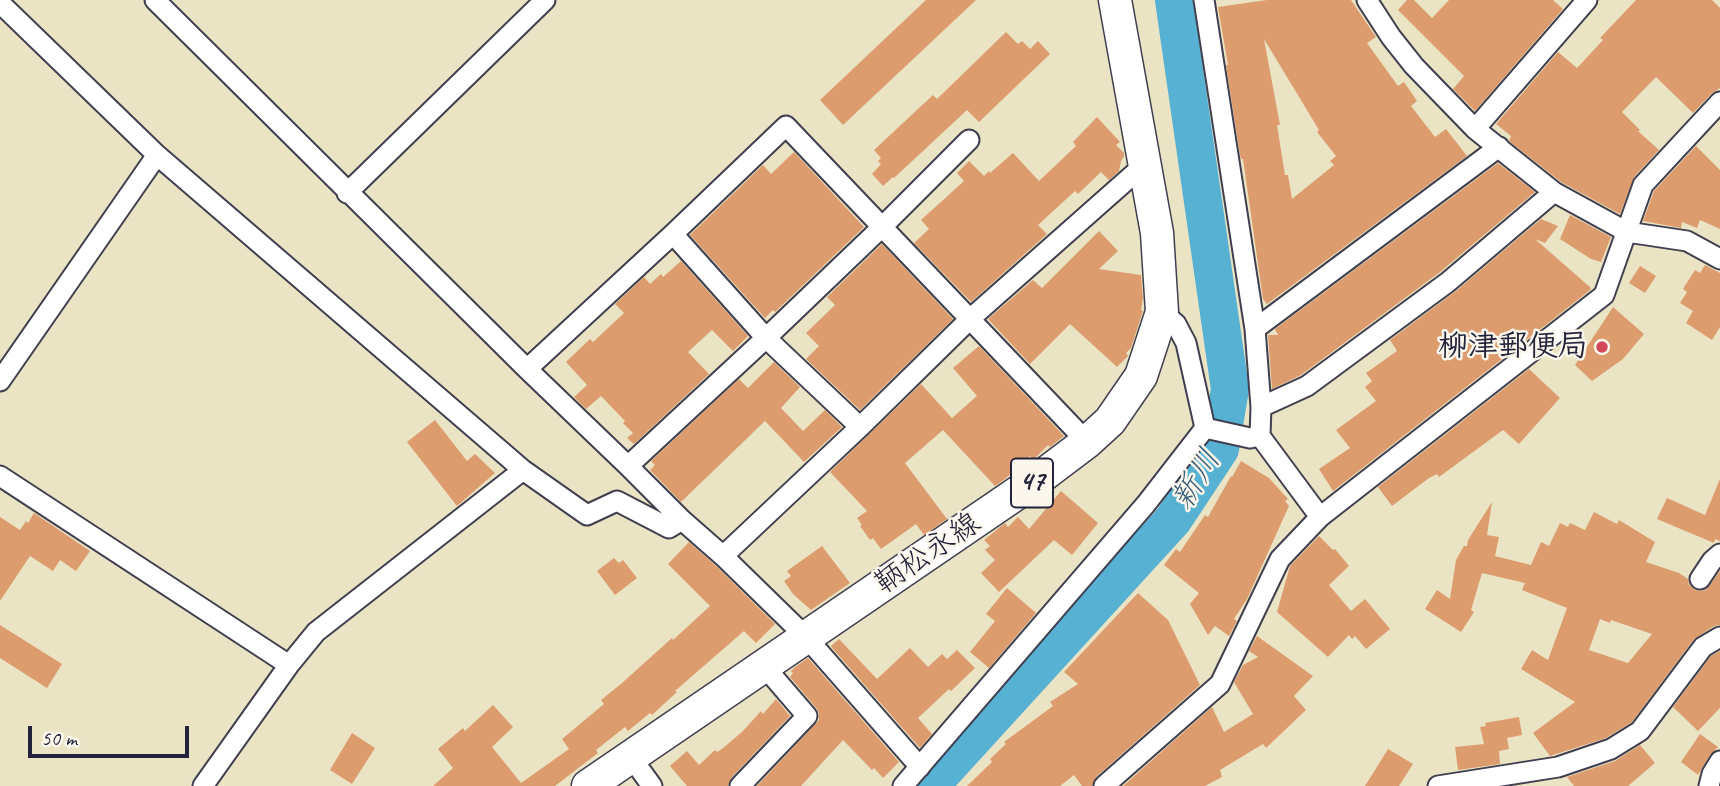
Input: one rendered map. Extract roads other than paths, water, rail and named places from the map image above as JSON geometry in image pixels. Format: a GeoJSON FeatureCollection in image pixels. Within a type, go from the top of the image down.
{"type":"FeatureCollection","features":[{"type":"Feature","properties":{"kind":"main road","name":"鞆松永線"},"geometry":{"type":"LineString","coordinates":[[588,786],[1042,476],[1110,421],[1141,376],[1162,312],[1157,233],[1115,0]]}},
{"type":"Feature","properties":{"kind":"street"},"geometry":{"type":"LineString","coordinates":[[155,0],[527,369],[806,637],[920,766]]}},
{"type":"Feature","properties":{"kind":"street"},"geometry":{"type":"LineString","coordinates":[[348,193],[545,0]]}},
{"type":"Feature","properties":{"kind":"street"},"geometry":{"type":"LineString","coordinates":[[1367,0],[1414,66],[1475,129],[1554,192],[1628,232],[1687,241],[1720,259]]}},
{"type":"Feature","properties":{"kind":"street"},"geometry":{"type":"LineString","coordinates":[[1475,129],[1587,0]]}},
{"type":"Feature","properties":{"kind":"street"},"geometry":{"type":"LineString","coordinates":[[1206,1],[1255,329],[1261,407],[1255,437]]}},
{"type":"Feature","properties":{"kind":"street"},"geometry":{"type":"LineString","coordinates":[[0,3],[157,155],[523,470],[587,516],[617,501],[669,528],[682,520]]}},
{"type":"Feature","properties":{"kind":"street"},"geometry":{"type":"LineString","coordinates":[[1104,786],[1220,684],[1280,559],[1320,517],[1604,295],[1643,185],[1720,102]]}},
{"type":"Feature","properties":{"kind":"street"},"geometry":{"type":"LineString","coordinates":[[527,369],[786,126],[1087,442]]}},
{"type":"Feature","properties":{"kind":"street"},"geometry":{"type":"LineString","coordinates":[[628,466],[766,338],[969,140]]}},
{"type":"Feature","properties":{"kind":"street"},"geometry":{"type":"LineString","coordinates":[[1255,329],[1499,147]]}},
{"type":"Feature","properties":{"kind":"street"},"geometry":{"type":"LineString","coordinates":[[0,381],[157,155]]}},
{"type":"Feature","properties":{"kind":"street"},"geometry":{"type":"LineString","coordinates":[[723,556],[971,318],[1145,164]]}},
{"type":"Feature","properties":{"kind":"street"},"geometry":{"type":"LineString","coordinates":[[1261,407],[1318,379],[1448,282],[1554,192]]}},
{"type":"Feature","properties":{"kind":"street"},"geometry":{"type":"LineString","coordinates":[[673,234],[766,338],[860,427]]}},
{"type":"Feature","properties":{"kind":"street"},"geometry":{"type":"LineString","coordinates":[[1162,312],[1176,324],[1186,343],[1205,428]]}},
{"type":"Feature","properties":{"kind":"street"},"geometry":{"type":"LineString","coordinates":[[1205,428],[1255,437],[1320,517]]}},
{"type":"Feature","properties":{"kind":"street"},"geometry":{"type":"LineString","coordinates":[[903,786],[1146,503],[1205,428]]}},
{"type":"Feature","properties":{"kind":"street"},"geometry":{"type":"LineString","coordinates":[[203,786],[289,665],[316,632],[523,470]]}},
{"type":"Feature","properties":{"kind":"street"},"geometry":{"type":"LineString","coordinates":[[0,475],[289,665]]}},
{"type":"Feature","properties":{"kind":"street"},"geometry":{"type":"LineString","coordinates":[[1700,579],[1720,554]]}},
{"type":"Feature","properties":{"kind":"street"},"geometry":{"type":"LineString","coordinates":[[1438,786],[1484,782],[1558,767],[1611,749],[1640,731],[1703,647],[1720,637]]}},
{"type":"Feature","properties":{"kind":"street"},"geometry":{"type":"LineString","coordinates":[[740,786],[807,716],[764,666]]}},
{"type":"Feature","properties":{"kind":"street"},"geometry":{"type":"LineString","coordinates":[[631,757],[652,786]]}},
{"type":"Feature","properties":{"kind":"street"},"geometry":{"type":"LineString","coordinates":[[1709,786],[1720,761]]}},
{"type":"Feature","properties":{"kind":"waterway","name":"新川"},"geometry":{"type":"LineString","coordinates":[[930,786],[1173,520],[1220,449],[1230,389],[1174,0]]}},
{"type":"Feature","properties":{"kind":"place","name":"柳津郵便局"},"geometry":{"type":"Point","coordinates":[1602,347]}}]}
